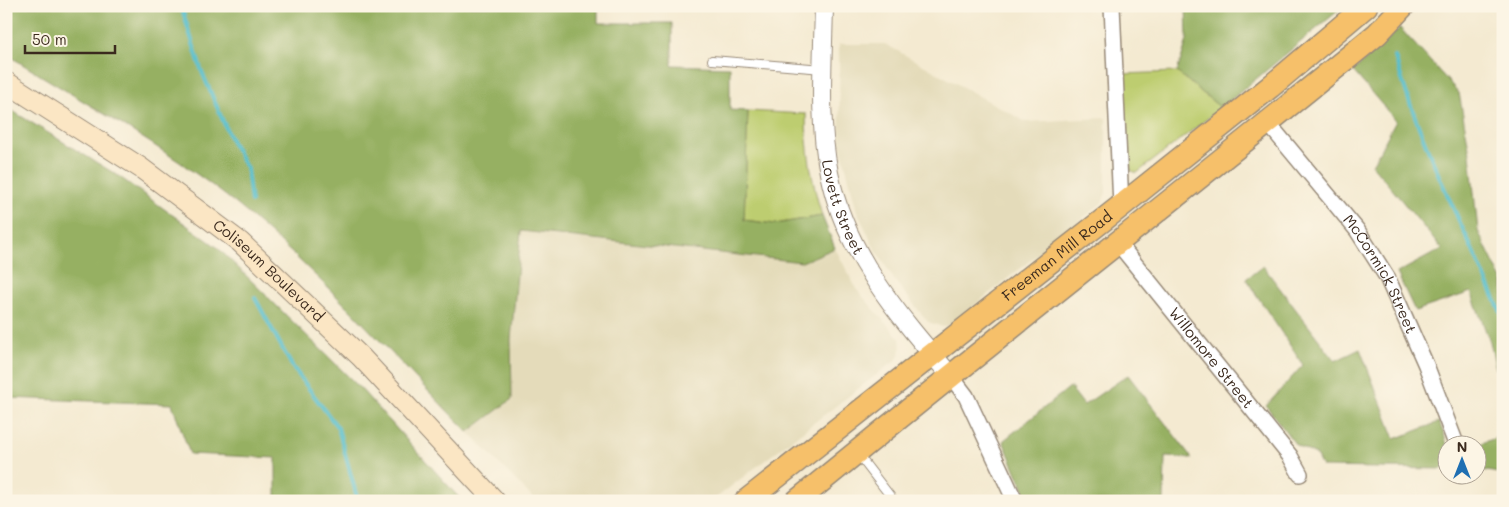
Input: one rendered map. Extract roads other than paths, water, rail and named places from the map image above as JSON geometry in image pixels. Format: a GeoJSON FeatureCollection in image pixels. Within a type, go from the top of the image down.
{"type":"FeatureCollection","features":[{"type":"Feature","properties":{"kind":"main road","name":"Freeman Mill Road"},"geometry":{"type":"LineString","coordinates":[[746,501],[1121,206],[1265,91],[1366,6]]}},
{"type":"Feature","properties":{"kind":"main road","name":"Freeman Mill Road"},"geometry":{"type":"LineString","coordinates":[[797,501],[950,375],[1118,244],[1377,34],[1403,6]]}},
{"type":"Feature","properties":{"kind":"main road","name":"Coliseum Boulevard"},"geometry":{"type":"LineString","coordinates":[[6,82],[142,168],[240,242],[362,357],[495,501]]}},
{"type":"Feature","properties":{"kind":"street","name":"Lovett Street"},"geometry":{"type":"LineString","coordinates":[[824,6],[823,69],[826,155],[829,174],[843,222],[852,243],[871,276],[950,375]]}},
{"type":"Feature","properties":{"kind":"street"},"geometry":{"type":"LineString","coordinates":[[1112,6],[1121,206]]}},
{"type":"Feature","properties":{"kind":"street","name":"McCormick Street"},"geometry":{"type":"LineString","coordinates":[[1268,123],[1357,230],[1388,277],[1452,434]]}},
{"type":"Feature","properties":{"kind":"street","name":"Willomore Street"},"geometry":{"type":"LineString","coordinates":[[1118,244],[1290,456],[1300,474]]}},
{"type":"Feature","properties":{"kind":"street"},"geometry":{"type":"LineString","coordinates":[[950,375],[966,396],[1015,501]]}},
{"type":"Feature","properties":{"kind":"lane"},"geometry":{"type":"LineString","coordinates":[[712,60],[823,69]]}},
{"type":"Feature","properties":{"kind":"lane"},"geometry":{"type":"LineString","coordinates":[[856,452],[894,501]]}},
{"type":"Feature","properties":{"kind":"waterway"},"geometry":{"type":"LineString","coordinates":[[181,6],[202,72],[232,142],[247,169],[251,202]]}},
{"type":"Feature","properties":{"kind":"waterway"},"geometry":{"type":"LineString","coordinates":[[1395,57],[1418,124],[1444,188],[1503,317]]}},
{"type":"Feature","properties":{"kind":"waterway"},"geometry":{"type":"LineString","coordinates":[[255,298],[292,366],[338,428],[358,501]]}}]}
